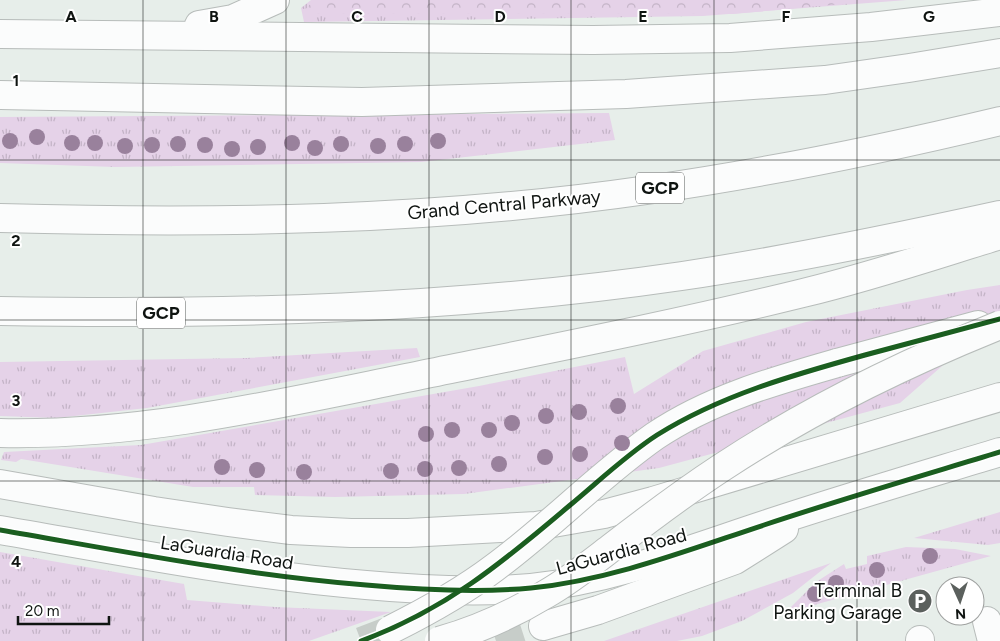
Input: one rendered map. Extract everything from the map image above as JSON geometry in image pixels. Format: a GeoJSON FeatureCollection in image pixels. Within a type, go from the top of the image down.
{"type":"FeatureCollection","features":[{"type":"Feature","properties":{"kind":"main road"},"geometry":{"type":"LineString","coordinates":[[0,33],[178,28],[233,19],[275,0]]}},
{"type":"Feature","properties":{"kind":"main road"},"geometry":{"type":"LineString","coordinates":[[0,33],[593,40],[692,39],[803,33],[930,21],[1000,12]]}},
{"type":"Feature","properties":{"kind":"main road"},"geometry":{"type":"LineString","coordinates":[[0,95],[362,102],[626,94],[824,80],[1000,53]]}},
{"type":"Feature","properties":{"kind":"main road","name":"Grand Central Parkway"},"geometry":{"type":"LineString","coordinates":[[0,218],[120,221],[314,218],[532,204],[744,175],[850,156],[1000,121]]}},
{"type":"Feature","properties":{"kind":"main road","name":"GCP"},"geometry":{"type":"LineString","coordinates":[[0,311],[205,313],[313,310],[566,290],[681,276],[794,257],[915,234],[1000,215]]}},
{"type":"Feature","properties":{"kind":"main road"},"geometry":{"type":"LineString","coordinates":[[0,433],[41,434],[158,425],[279,404],[590,341],[803,294],[1000,234]]}},
{"type":"Feature","properties":{"kind":"main road"},"geometry":{"type":"LineString","coordinates":[[390,630],[438,605],[494,568],[621,462],[656,436],[693,415],[728,398],[786,378],[1000,319]]}},
{"type":"Feature","properties":{"kind":"main road"},"geometry":{"type":"LineString","coordinates":[[439,641],[491,623],[548,594],[678,498],[774,434],[863,385],[955,343],[1000,325]]}},
{"type":"Feature","properties":{"kind":"main road","name":"LaGuardia Road"},"geometry":{"type":"LineString","coordinates":[[0,484],[154,511],[291,530],[351,534],[408,534],[536,526],[604,514],[653,501],[1000,397]]}},
{"type":"Feature","properties":{"kind":"main road","name":"LaGuardia Road"},"geometry":{"type":"LineString","coordinates":[[0,530],[300,579],[400,588],[494,590],[531,588],[573,582],[645,564],[821,506],[1000,452]]}},
{"type":"Feature","properties":{"kind":"main road"},"geometry":{"type":"LineString","coordinates":[[543,626],[606,607],[735,560],[821,506]]}},
{"type":"Feature","properties":{"kind":"green space"},"geometry":{"type":"Polygon","coordinates":[[[311,0],[907,0],[703,16],[304,22],[301,8],[311,0]]]}},
{"type":"Feature","properties":{"kind":"green space"},"geometry":{"type":"Polygon","coordinates":[[[317,0],[885,0],[733,14],[304,14],[303,11],[317,0]]]}},
{"type":"Feature","properties":{"kind":"green space"},"geometry":{"type":"Polygon","coordinates":[[[609,113],[615,140],[421,162],[115,167],[0,163],[0,117],[609,113]]]}},
{"type":"Feature","properties":{"kind":"green space"},"geometry":{"type":"Polygon","coordinates":[[[1000,285],[1000,315],[900,403],[659,468],[464,494],[335,497],[255,495],[254,487],[193,487],[21,459],[16,462],[1,460],[4,452],[141,445],[479,386],[625,357],[634,394],[703,351],[806,322],[1000,285]]]}},
{"type":"Feature","properties":{"kind":"green space"},"geometry":{"type":"Polygon","coordinates":[[[417,348],[420,357],[147,408],[56,418],[0,416],[0,362],[246,358],[417,348]]]}},
{"type":"Feature","properties":{"kind":"green space"},"geometry":{"type":"Polygon","coordinates":[[[1000,512],[1000,543],[988,545],[914,538],[1000,512]]]}},
{"type":"Feature","properties":{"kind":"green space"},"geometry":{"type":"Polygon","coordinates":[[[906,547],[955,549],[991,556],[785,613],[816,582],[844,564],[846,569],[867,564],[867,556],[906,547]]]}},
{"type":"Feature","properties":{"kind":"green space"},"geometry":{"type":"Polygon","coordinates":[[[0,552],[184,584],[187,600],[275,607],[391,612],[309,641],[0,641],[0,552]]]}},
{"type":"Feature","properties":{"kind":"green space"},"geometry":{"type":"Polygon","coordinates":[[[831,563],[793,593],[742,621],[702,636],[677,641],[604,641],[831,563]]]}},
{"type":"Feature","properties":{"kind":"tunnel"},"geometry":{"type":"LineString","coordinates":[[496,641],[543,626]]}},
{"type":"Feature","properties":{"kind":"tunnel"},"geometry":{"type":"LineString","coordinates":[[361,641],[390,630]]}},
{"type":"Feature","properties":{"kind":"cycle path"},"geometry":{"type":"LineString","coordinates":[[361,641],[391,629],[446,600],[520,547],[634,451],[657,435],[706,408],[811,370],[1000,319]]}},
{"type":"Feature","properties":{"kind":"cycle path"},"geometry":{"type":"LineString","coordinates":[[0,530],[183,562],[320,581],[449,590],[531,588],[590,578],[649,563],[823,506],[1000,452]]}},
{"type":"Feature","properties":{"kind":"place","name":"Terminal B Parking Garage"},"geometry":{"type":"Point","coordinates":[920,601]}}]}
